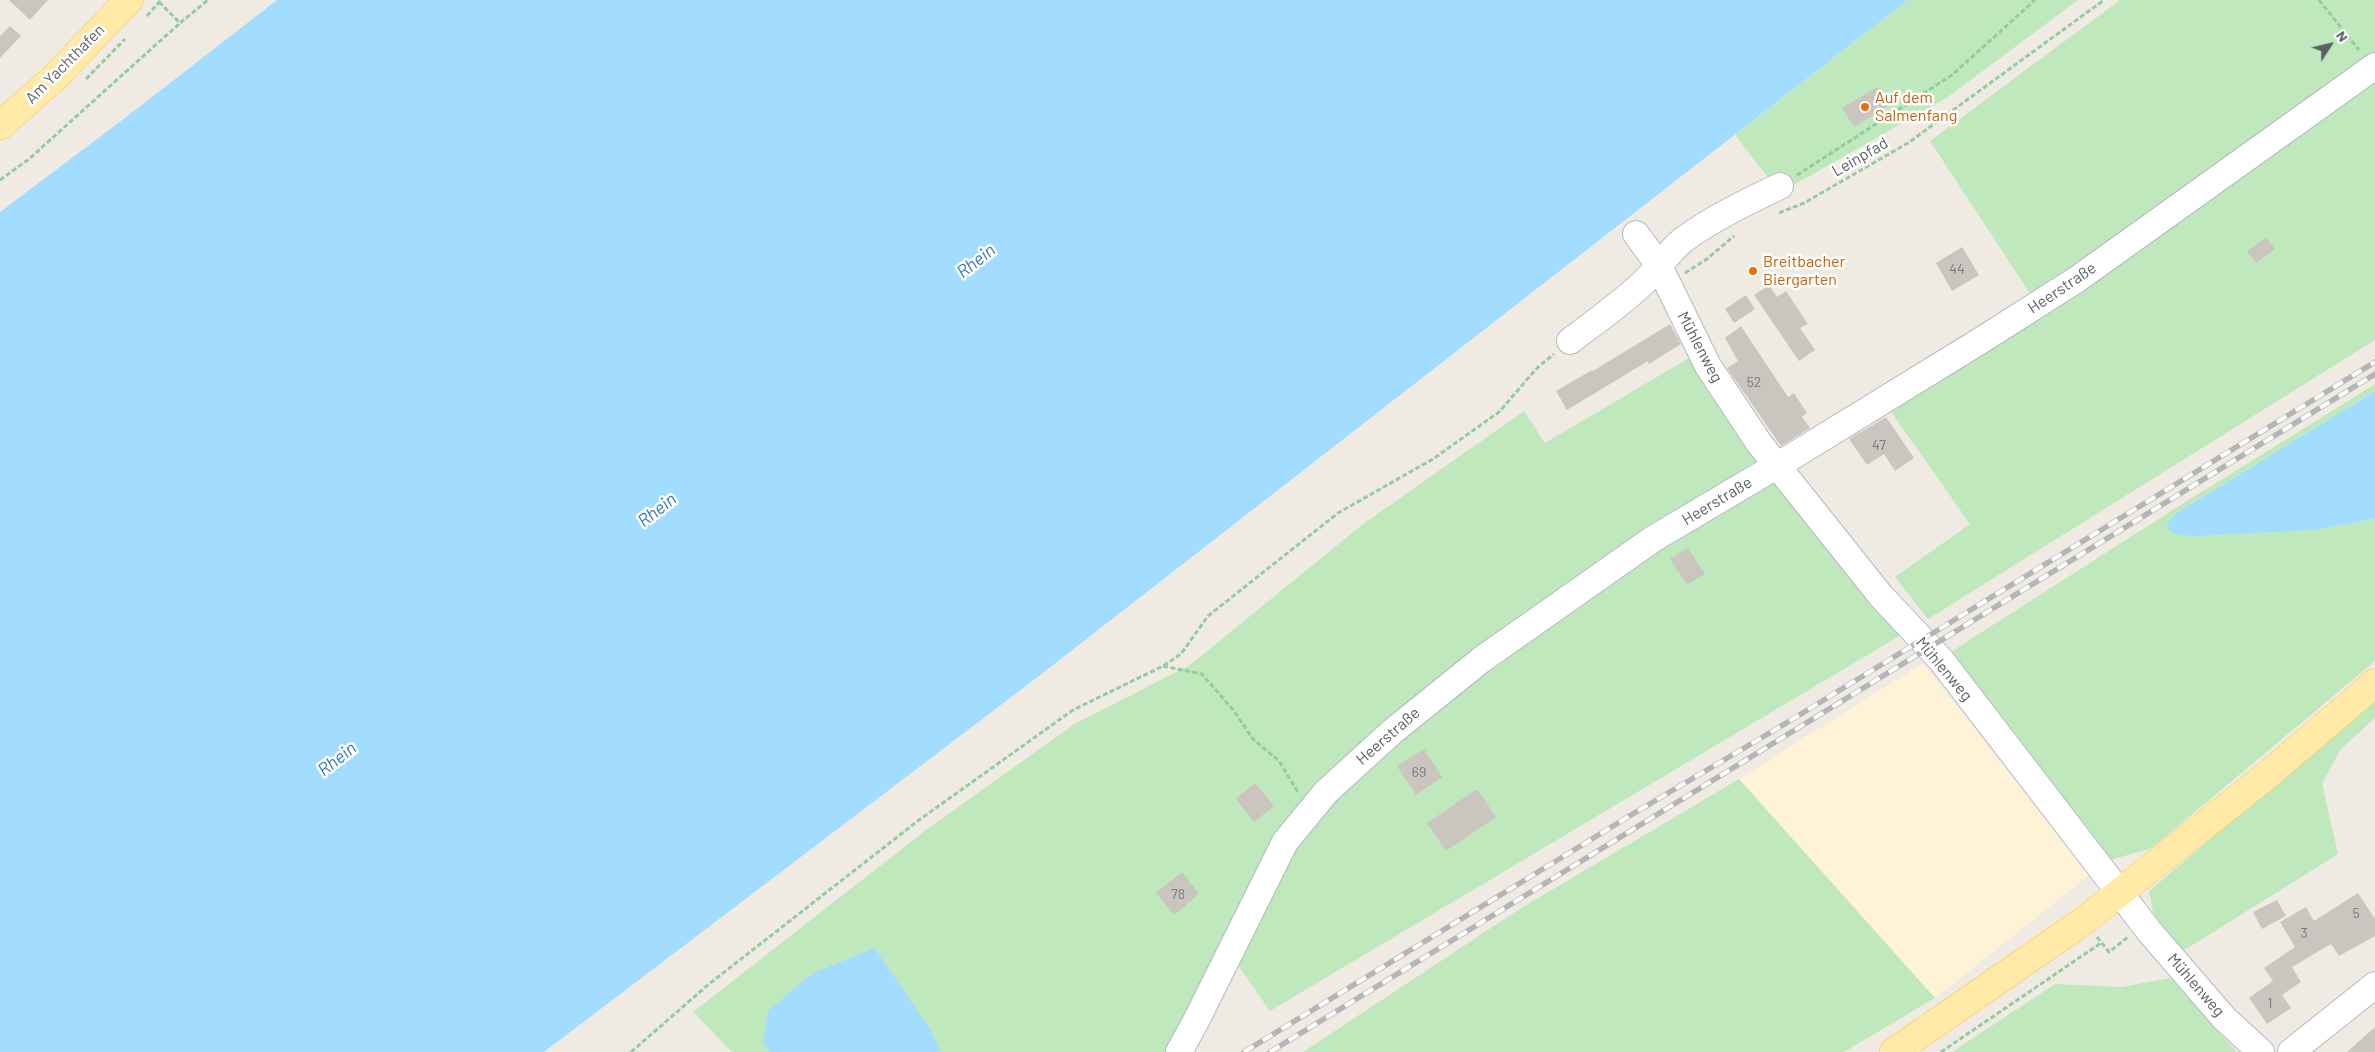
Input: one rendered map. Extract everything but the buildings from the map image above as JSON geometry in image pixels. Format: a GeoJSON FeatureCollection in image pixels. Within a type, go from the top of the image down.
{"type":"FeatureCollection","features":[{"type":"Feature","properties":{"kind":"main road","name":"Am Yachthafen"},"geometry":{"type":"LineString","coordinates":[[0,126],[54,78],[129,0]]}},
{"type":"Feature","properties":{"kind":"main road"},"geometry":{"type":"LineString","coordinates":[[1894,1052],[2085,920],[2265,777],[2375,684]]}},
{"type":"Feature","properties":{"kind":"street","name":"Heerstraße"},"geometry":{"type":"LineString","coordinates":[[1179,1052],[1285,842],[1312,808],[1393,730],[1481,660],[1653,539],[1778,465],[2076,280],[2374,67]]}},
{"type":"Feature","properties":{"kind":"street"},"geometry":{"type":"LineString","coordinates":[[1570,341],[1624,301],[1647,280],[1663,274],[1683,241],[1728,211],[1780,186]]}},
{"type":"Feature","properties":{"kind":"street","name":"Mühlenweg"},"geometry":{"type":"LineString","coordinates":[[1636,234],[1663,274],[1708,366],[1732,404],[1778,465],[1882,596],[1941,660],[2145,925],[2224,1018],[2260,1052]]}},
{"type":"Feature","properties":{"kind":"street"},"geometry":{"type":"LineString","coordinates":[[2291,1052],[2375,985]]}},
{"type":"Feature","properties":{"kind":"path"},"geometry":{"type":"LineString","coordinates":[[0,180],[28,159],[208,0]]}},
{"type":"Feature","properties":{"kind":"path"},"geometry":{"type":"LineString","coordinates":[[1780,186],[1952,75],[2035,0]]}},
{"type":"Feature","properties":{"kind":"path","name":"Leinpfad"},"geometry":{"type":"LineString","coordinates":[[1771,216],[1804,203],[1908,143],[2104,0]]}},
{"type":"Feature","properties":{"kind":"path"},"geometry":{"type":"LineString","coordinates":[[2319,0],[2374,67]]}},
{"type":"Feature","properties":{"kind":"path"},"geometry":{"type":"LineString","coordinates":[[159,2],[180,23]]}},
{"type":"Feature","properties":{"kind":"path"},"geometry":{"type":"LineString","coordinates":[[1663,274],[1707,259],[1740,231]]}},
{"type":"Feature","properties":{"kind":"path"},"geometry":{"type":"LineString","coordinates":[[631,1052],[708,984],[919,820],[1073,710],[1163,666],[1182,654],[1208,616],[1338,514],[1434,460],[1499,412],[1537,368],[1570,341]]}},
{"type":"Feature","properties":{"kind":"path"},"geometry":{"type":"LineString","coordinates":[[1163,666],[1202,674],[1234,712],[1253,739],[1279,761],[1292,785],[1312,808]]}},
{"type":"Feature","properties":{"kind":"path"},"geometry":{"type":"LineString","coordinates":[[2085,920],[2108,952],[2145,925]]}},
{"type":"Feature","properties":{"kind":"path"},"geometry":{"type":"LineString","coordinates":[[1941,1052],[2101,942]]}},
{"type":"Feature","properties":{"kind":"shaded area"},"geometry":{"type":"Polygon","coordinates":[[[1923,663],[2089,875],[1935,998],[1739,779],[1923,663]]]}},
{"type":"Feature","properties":{"kind":"green space"},"geometry":{"type":"Polygon","coordinates":[[[1908,0],[2078,0],[1948,97],[1780,193],[1735,135],[1908,0]]]}},
{"type":"Feature","properties":{"kind":"green space"},"geometry":{"type":"Polygon","coordinates":[[[2120,0],[2375,0],[2375,53],[2252,147],[2031,295],[1930,141],[2120,0]]]}},
{"type":"Feature","properties":{"kind":"green space"},"geometry":{"type":"Polygon","coordinates":[[[2375,76],[2375,340],[1928,619],[1895,577],[1970,524],[1887,406],[2375,76]]]}},
{"type":"Feature","properties":{"kind":"green space"},"geometry":{"type":"Polygon","coordinates":[[[1694,355],[1765,463],[1318,789],[1167,1052],[941,1052],[930,1029],[875,948],[763,1044],[771,1052],[732,1052],[693,1012],[926,830],[1076,723],[1190,665],[1363,524],[1524,411],[1545,443],[1694,355]]]}},
{"type":"Feature","properties":{"kind":"green space"},"geometry":{"type":"Polygon","coordinates":[[[2375,384],[2375,391],[2175,514],[2167,526],[2313,530],[2375,519],[2375,661],[2152,848],[2107,861],[1946,655],[2171,511],[2375,384]]]}},
{"type":"Feature","properties":{"kind":"green space"},"geometry":{"type":"Polygon","coordinates":[[[1778,474],[1901,635],[1270,1011],[1237,964],[1293,851],[1333,804],[1399,738],[1484,668],[1657,546],[1778,474]]]}},
{"type":"Feature","properties":{"kind":"green space"},"geometry":{"type":"Polygon","coordinates":[[[2375,700],[2375,718],[2341,749],[2322,783],[2338,854],[2178,954],[2153,912],[2149,891],[2375,700]]]}},
{"type":"Feature","properties":{"kind":"green space"},"geometry":{"type":"Polygon","coordinates":[[[1739,779],[1935,998],[1844,1052],[1303,1052],[1518,910],[1739,779]]]}},
{"type":"Feature","properties":{"kind":"green space"},"geometry":{"type":"Polygon","coordinates":[[[2170,978],[2237,1052],[1952,1052],[2055,984],[2122,987],[2170,978]]]}},
{"type":"Feature","properties":{"kind":"water","name":"Rhein"},"geometry":{"type":"Polygon","coordinates":[[[277,0],[1908,0],[1035,679],[544,1052],[0,1052],[0,212],[277,0]]]}},
{"type":"Feature","properties":{"kind":"water"},"geometry":{"type":"Polygon","coordinates":[[[2375,391],[2375,519],[2313,530],[2194,536],[2172,533],[2166,526],[2175,514],[2375,391]]]}},
{"type":"Feature","properties":{"kind":"water"},"geometry":{"type":"Polygon","coordinates":[[[875,948],[930,1029],[941,1052],[771,1052],[763,1044],[768,1011],[811,974],[875,948]]]}},
{"type":"Feature","properties":{"kind":"railway"},"geometry":{"type":"LineString","coordinates":[[1244,1052],[1631,815],[1783,725],[2375,362]]}},
{"type":"Feature","properties":{"kind":"railway"},"geometry":{"type":"LineString","coordinates":[[1270,1052],[2375,374]]}},
{"type":"Feature","properties":{"kind":"place","name":"Auf dem Salmenfang"},"geometry":{"type":"Point","coordinates":[1865,107]}},
{"type":"Feature","properties":{"kind":"place","name":"Breitbacher Biergarten"},"geometry":{"type":"Point","coordinates":[1753,271]}}]}
